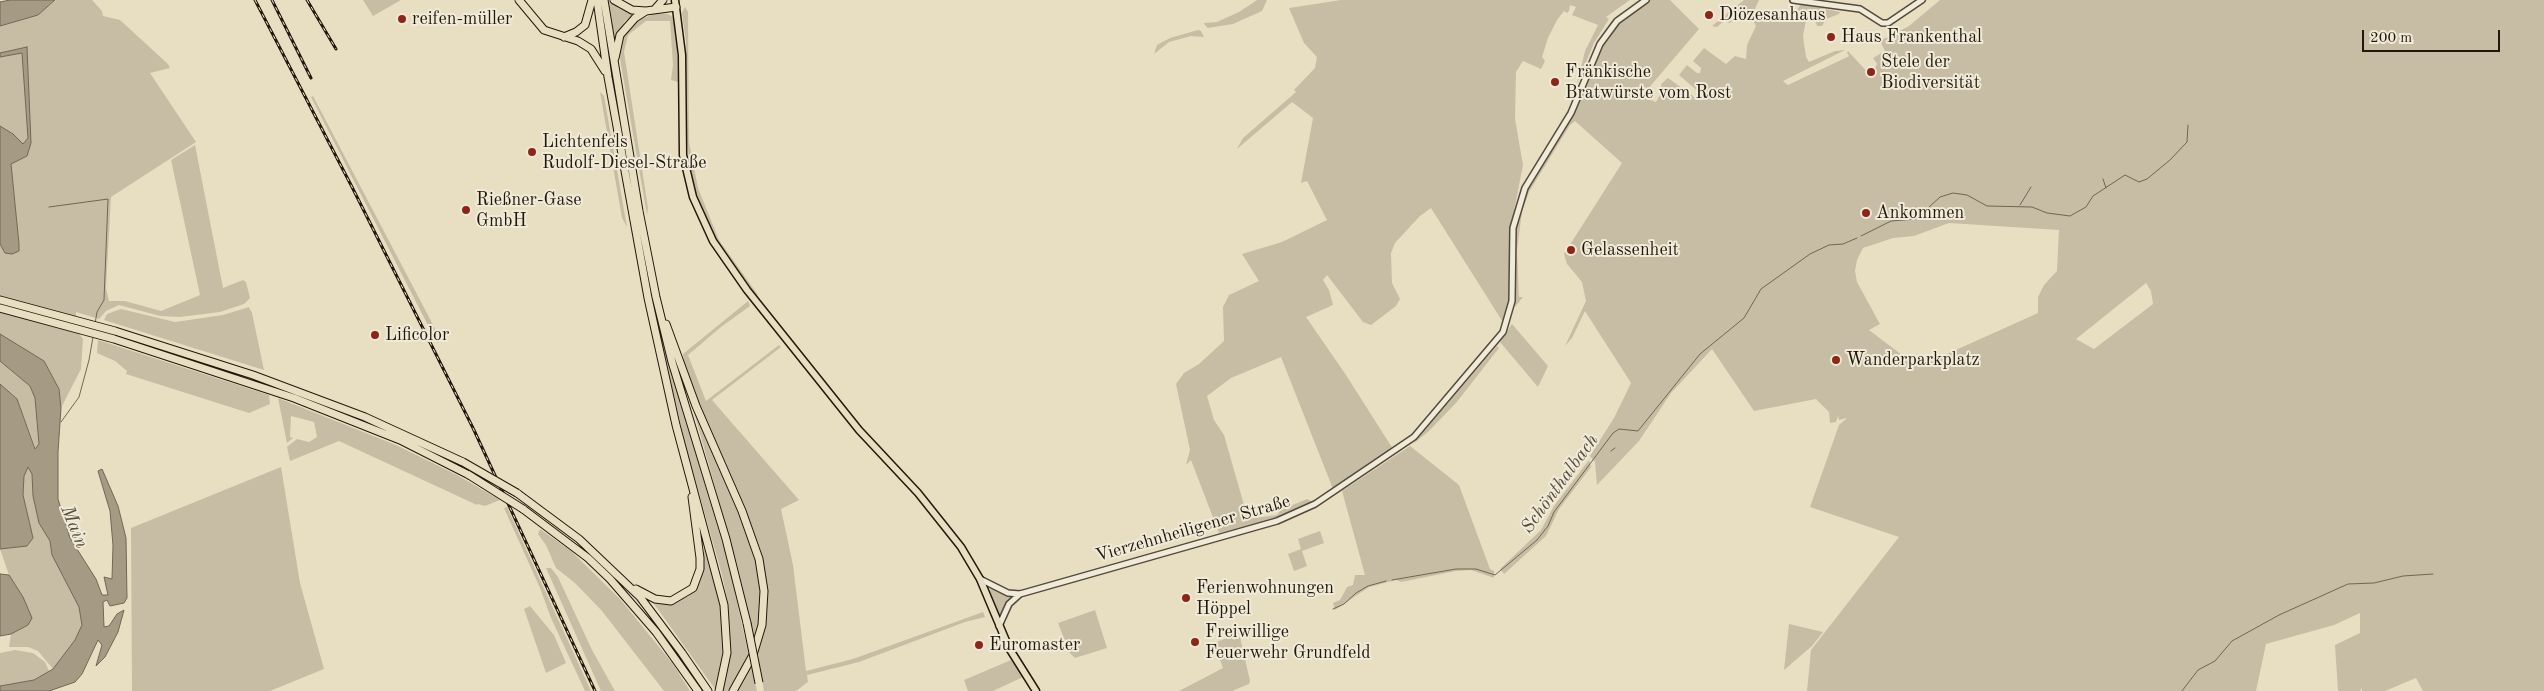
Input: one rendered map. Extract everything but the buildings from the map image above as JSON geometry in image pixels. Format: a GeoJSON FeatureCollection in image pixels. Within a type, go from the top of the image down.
{"type":"FeatureCollection","features":[{"type":"Feature","properties":{"kind":"highway"},"geometry":{"type":"LineString","coordinates":[[518,0],[544,30],[578,41],[591,49],[608,77]]}},
{"type":"Feature","properties":{"kind":"highway"},"geometry":{"type":"LineString","coordinates":[[563,37],[576,32],[585,25],[592,0]]}},
{"type":"Feature","properties":{"kind":"highway"},"geometry":{"type":"LineString","coordinates":[[597,0],[630,209],[652,318],[687,467],[715,565],[724,605],[727,653],[718,691]]}},
{"type":"Feature","properties":{"kind":"highway"},"geometry":{"type":"LineString","coordinates":[[604,0],[638,211],[656,297],[672,362],[726,539],[747,623],[760,687]]}},
{"type":"Feature","properties":{"kind":"highway"},"geometry":{"type":"LineString","coordinates":[[614,0],[632,10],[646,12]]}},
{"type":"Feature","properties":{"kind":"highway"},"geometry":{"type":"LineString","coordinates":[[655,9],[662,0]]}},
{"type":"Feature","properties":{"kind":"highway"},"geometry":{"type":"LineString","coordinates":[[614,67],[620,35],[625,26],[646,12],[675,3]]}},
{"type":"Feature","properties":{"kind":"highway"},"geometry":{"type":"LineString","coordinates":[[656,297],[696,406],[742,511],[759,559],[764,591],[762,626],[753,655],[733,691]]}},
{"type":"Feature","properties":{"kind":"highway"},"geometry":{"type":"LineString","coordinates":[[0,300],[253,375],[374,421],[463,462],[517,493],[579,538],[623,580],[662,625],[708,691]]}},
{"type":"Feature","properties":{"kind":"highway"},"geometry":{"type":"LineString","coordinates":[[0,308],[114,335],[255,384],[400,440],[469,475],[523,509],[572,545],[610,579],[656,632],[698,691]]}},
{"type":"Feature","properties":{"kind":"highway"},"geometry":{"type":"LineString","coordinates":[[623,580],[643,593],[662,601],[679,598],[693,588],[700,570],[700,558],[687,467]]}},
{"type":"Feature","properties":{"kind":"main road"},"geometry":{"type":"LineString","coordinates":[[675,3],[682,54],[684,155],[693,197],[713,241],[728,264],[785,338],[859,430],[934,511],[974,567],[999,626],[1036,691]]}},
{"type":"Feature","properties":{"kind":"street","name":"Vierzehnheiligener Straße"},"geometry":{"type":"LineString","coordinates":[[1020,594],[1277,521],[1303,511],[1397,450],[1424,427],[1503,332],[1511,311],[1512,301],[1513,228],[1525,188],[1572,113],[1600,44],[1617,21],[1646,0]]}},
{"type":"Feature","properties":{"kind":"street"},"geometry":{"type":"LineString","coordinates":[[1794,0],[1860,9],[1882,23],[1888,23],[1897,19],[1922,0]]}},
{"type":"Feature","properties":{"kind":"street"},"geometry":{"type":"LineString","coordinates":[[980,579],[1008,592],[1020,594]]}},
{"type":"Feature","properties":{"kind":"street"},"geometry":{"type":"LineString","coordinates":[[999,626],[1009,604],[1020,594]]}},
{"type":"Feature","properties":{"kind":"shaded area"},"geometry":{"type":"Polygon","coordinates":[[[10,0],[55,0],[38,15],[0,26],[0,2],[10,0]]]}},
{"type":"Feature","properties":{"kind":"shaded area"},"geometry":{"type":"Polygon","coordinates":[[[56,0],[92,0],[102,11],[103,16],[120,20],[168,64],[170,68],[150,73],[196,142],[111,197],[106,288],[109,301],[125,301],[161,311],[200,295],[171,160],[195,145],[223,288],[243,280],[246,282],[250,298],[244,304],[220,312],[180,317],[160,316],[119,305],[106,311],[99,319],[76,312],[76,329],[83,339],[81,369],[61,408],[59,389],[44,361],[0,334],[0,244],[5,253],[19,244],[11,164],[27,156],[31,143],[27,48],[0,53],[0,26],[38,15],[56,0]]]}},
{"type":"Feature","properties":{"kind":"shaded area"},"geometry":{"type":"Polygon","coordinates":[[[363,0],[401,0],[373,16],[363,0]]]}},
{"type":"Feature","properties":{"kind":"shaded area"},"geometry":{"type":"Polygon","coordinates":[[[608,0],[620,9],[636,13],[625,21],[614,41],[608,0]]]}},
{"type":"Feature","properties":{"kind":"shaded area"},"geometry":{"type":"Polygon","coordinates":[[[1257,0],[1267,0],[1262,11],[1233,24],[1208,28],[1204,23],[1217,22],[1239,12],[1257,0]]]}},
{"type":"Feature","properties":{"kind":"shaded area"},"geometry":{"type":"Polygon","coordinates":[[[1341,0],[1630,0],[1606,17],[1609,19],[1594,43],[1577,84],[1585,51],[1598,25],[1572,15],[1576,7],[1570,5],[1569,11],[1567,13],[1564,11],[1557,20],[1548,38],[1542,57],[1545,61],[1541,69],[1523,61],[1516,72],[1515,119],[1523,165],[1510,231],[1510,304],[1504,324],[1431,208],[1420,216],[1395,243],[1391,253],[1392,283],[1400,299],[1396,306],[1371,325],[1363,322],[1327,275],[1323,280],[1329,290],[1333,305],[1306,317],[1393,449],[1333,489],[1281,357],[1231,378],[1207,396],[1214,420],[1224,435],[1248,519],[1277,515],[1281,510],[1307,499],[1313,502],[1277,519],[1219,533],[1191,460],[1186,465],[1190,450],[1176,384],[1184,373],[1199,364],[1224,341],[1223,307],[1229,295],[1259,281],[1242,254],[1282,242],[1327,220],[1307,181],[1301,183],[1313,118],[1292,102],[1237,149],[1243,138],[1296,92],[1294,90],[1315,68],[1317,57],[1304,43],[1289,8],[1341,0]]]}},
{"type":"Feature","properties":{"kind":"shaded area"},"geometry":{"type":"Polygon","coordinates":[[[1651,0],[1670,0],[1699,29],[1647,90],[1648,99],[1656,102],[1662,91],[1661,84],[1668,78],[1697,99],[1701,94],[1679,75],[1687,65],[1697,73],[1700,73],[1701,68],[1693,61],[1704,48],[1726,64],[1735,56],[1746,59],[1747,45],[1756,26],[1749,13],[1729,23],[1724,21],[1717,27],[1712,26],[1744,0],[1759,0],[1753,13],[1784,22],[1789,21],[1801,4],[1840,12],[1826,19],[1822,26],[1817,26],[1815,20],[1806,20],[1803,36],[1806,57],[1809,62],[1835,51],[1845,50],[1783,81],[1788,85],[1849,56],[1848,51],[1871,76],[1877,64],[1873,58],[1885,51],[1880,41],[1909,26],[1940,0],[2544,0],[2544,691],[2423,691],[2416,678],[2385,691],[2362,691],[2362,688],[2360,691],[2338,691],[2335,645],[2360,633],[2360,613],[2334,625],[2266,644],[2256,691],[1807,691],[1811,650],[1899,537],[1810,507],[1839,425],[1847,418],[1839,420],[1838,416],[1836,422],[1830,423],[1829,412],[1816,399],[1754,411],[1712,349],[1671,393],[1639,441],[1597,485],[1595,462],[1590,456],[1614,418],[1631,383],[1585,311],[1572,338],[1565,346],[1586,301],[1582,282],[1567,264],[1564,254],[1622,163],[1575,121],[1570,125],[1529,192],[1522,211],[1517,250],[1519,297],[1523,297],[1515,307],[1515,230],[1526,191],[1570,121],[1601,45],[1622,19],[1651,0]],[[1949,223],[1914,236],[1893,238],[1863,248],[1857,260],[1855,271],[1857,282],[1880,324],[1869,330],[1918,367],[2038,313],[2038,297],[2044,285],[2057,271],[2059,230],[1949,223]],[[2146,283],[2076,339],[2094,349],[2153,304],[2151,291],[2146,283]]]}},
{"type":"Feature","properties":{"kind":"shaded area"},"geometry":{"type":"Polygon","coordinates":[[[685,7],[688,12],[689,142],[698,188],[719,240],[758,295],[756,296],[716,241],[697,197],[691,176],[685,125],[686,42],[682,13],[685,7]]]}},
{"type":"Feature","properties":{"kind":"shaded area"},"geometry":{"type":"Polygon","coordinates":[[[657,13],[668,14],[673,17],[677,40],[678,82],[671,80],[673,65],[670,21],[646,21],[628,35],[624,52],[648,208],[647,215],[619,53],[620,39],[635,21],[657,13]]]}},
{"type":"Feature","properties":{"kind":"shaded area"},"geometry":{"type":"Polygon","coordinates":[[[1198,30],[1201,31],[1204,37],[1191,36],[1169,42],[1154,54],[1157,45],[1170,38],[1198,30]]]}},
{"type":"Feature","properties":{"kind":"shaded area"},"geometry":{"type":"Polygon","coordinates":[[[27,47],[31,143],[27,156],[11,164],[19,244],[19,251],[12,254],[5,253],[0,244],[0,126],[13,134],[23,144],[28,138],[22,53],[0,57],[0,53],[27,47]]]}},
{"type":"Feature","properties":{"kind":"shaded area"},"geometry":{"type":"Polygon","coordinates":[[[22,52],[28,138],[23,144],[13,134],[0,126],[0,57],[22,52]]]}},
{"type":"Feature","properties":{"kind":"shaded area"},"geometry":{"type":"Polygon","coordinates":[[[600,92],[604,96],[627,227],[622,218],[600,92]]]}},
{"type":"Feature","properties":{"kind":"shaded area"},"geometry":{"type":"Polygon","coordinates":[[[313,96],[441,340],[437,343],[311,97],[313,96]]]}},
{"type":"Feature","properties":{"kind":"shaded area"},"geometry":{"type":"Polygon","coordinates":[[[748,301],[750,306],[721,327],[688,355],[706,401],[779,345],[781,347],[712,400],[799,500],[781,509],[793,565],[806,671],[853,659],[983,612],[985,617],[965,622],[859,662],[807,675],[808,682],[796,691],[764,691],[758,650],[766,622],[767,601],[766,578],[760,548],[694,394],[684,364],[683,354],[748,301]]]}},
{"type":"Feature","properties":{"kind":"shaded area"},"geometry":{"type":"Polygon","coordinates":[[[249,307],[252,313],[264,370],[104,320],[107,314],[121,309],[175,322],[223,315],[249,307]]]}},
{"type":"Feature","properties":{"kind":"shaded area"},"geometry":{"type":"Polygon","coordinates":[[[654,308],[673,379],[729,565],[749,657],[729,691],[721,691],[729,653],[728,603],[685,443],[654,308]]]}},
{"type":"Feature","properties":{"kind":"shaded area"},"geometry":{"type":"Polygon","coordinates":[[[1512,324],[1548,366],[1538,387],[1500,342],[1512,324]]]}},
{"type":"Feature","properties":{"kind":"shaded area"},"geometry":{"type":"Polygon","coordinates":[[[0,334],[44,361],[59,389],[61,408],[58,452],[58,499],[70,538],[96,579],[102,595],[108,595],[104,577],[112,579],[113,545],[110,511],[98,471],[102,469],[118,506],[126,538],[127,598],[124,603],[110,606],[107,600],[103,602],[104,627],[109,626],[117,614],[124,610],[118,632],[105,657],[96,666],[102,645],[98,640],[82,674],[75,682],[49,691],[0,691],[0,686],[34,680],[53,669],[75,640],[82,625],[79,607],[52,555],[50,541],[39,523],[33,496],[32,474],[28,467],[24,476],[23,495],[33,538],[27,546],[0,549],[0,384],[17,399],[35,449],[39,444],[35,398],[30,386],[0,361],[0,334]]]}},
{"type":"Feature","properties":{"kind":"shaded area"},"geometry":{"type":"Polygon","coordinates":[[[98,340],[269,395],[270,404],[249,413],[126,374],[127,371],[115,361],[97,353],[98,340]]]}},
{"type":"Feature","properties":{"kind":"shaded area"},"geometry":{"type":"Polygon","coordinates":[[[1497,346],[1499,348],[1456,403],[1429,431],[1413,444],[1497,346]]]}},
{"type":"Feature","properties":{"kind":"shaded area"},"geometry":{"type":"Polygon","coordinates":[[[0,361],[30,386],[35,398],[39,445],[36,449],[17,399],[0,384],[0,361]]]}},
{"type":"Feature","properties":{"kind":"shaded area"},"geometry":{"type":"Polygon","coordinates":[[[688,391],[750,536],[761,581],[761,621],[755,642],[738,568],[688,391]]]}},
{"type":"Feature","properties":{"kind":"shaded area"},"geometry":{"type":"Polygon","coordinates":[[[278,398],[396,445],[457,475],[500,500],[485,506],[477,505],[339,441],[290,461],[287,447],[297,439],[309,442],[317,437],[314,422],[291,416],[290,437],[293,438],[287,443],[278,398]]]}},
{"type":"Feature","properties":{"kind":"shaded area"},"geometry":{"type":"Polygon","coordinates":[[[1410,446],[1459,485],[1490,569],[1494,571],[1494,578],[1471,570],[1456,571],[1401,582],[1396,580],[1369,587],[1335,610],[1333,603],[1340,600],[1347,587],[1353,585],[1355,575],[1365,575],[1342,491],[1410,446]]]}},
{"type":"Feature","properties":{"kind":"shaded area"},"geometry":{"type":"Polygon","coordinates":[[[1589,460],[1591,467],[1559,509],[1546,536],[1504,574],[1500,569],[1541,530],[1554,506],[1589,460]]]}},
{"type":"Feature","properties":{"kind":"shaded area"},"geometry":{"type":"Polygon","coordinates":[[[28,466],[32,474],[33,496],[43,527],[50,541],[52,555],[79,607],[82,625],[75,640],[53,669],[38,651],[28,647],[9,647],[11,634],[28,625],[23,597],[9,575],[0,549],[27,546],[33,538],[23,495],[24,476],[28,466]]]}},
{"type":"Feature","properties":{"kind":"shaded area"},"geometry":{"type":"Polygon","coordinates":[[[281,467],[300,583],[324,669],[270,691],[132,691],[131,528],[281,467]]]}},
{"type":"Feature","properties":{"kind":"shaded area"},"geometry":{"type":"Polygon","coordinates":[[[507,507],[591,691],[585,691],[551,618],[540,588],[504,508],[507,507]]]}},
{"type":"Feature","properties":{"kind":"shaded area"},"geometry":{"type":"Polygon","coordinates":[[[540,529],[571,551],[620,599],[673,664],[690,691],[664,691],[602,611],[575,583],[556,568],[546,545],[538,534],[540,529]]]}},
{"type":"Feature","properties":{"kind":"shaded area"},"geometry":{"type":"Polygon","coordinates":[[[1320,531],[1324,543],[1302,551],[1307,566],[1294,571],[1288,554],[1301,549],[1298,539],[1320,531]]]}},
{"type":"Feature","properties":{"kind":"shaded area"},"geometry":{"type":"Polygon","coordinates":[[[705,544],[720,596],[723,627],[723,650],[715,689],[652,601],[668,604],[689,596],[700,582],[705,544]]]}},
{"type":"Feature","properties":{"kind":"shaded area"},"geometry":{"type":"Polygon","coordinates":[[[546,568],[551,568],[558,577],[592,650],[615,691],[601,691],[546,568]]]}},
{"type":"Feature","properties":{"kind":"shaded area"},"geometry":{"type":"Polygon","coordinates":[[[0,574],[9,575],[23,597],[32,618],[28,625],[11,634],[0,636],[0,574]]]}},
{"type":"Feature","properties":{"kind":"shaded area"},"geometry":{"type":"Polygon","coordinates":[[[991,589],[1012,596],[999,616],[989,592],[991,589]]]}},
{"type":"Feature","properties":{"kind":"shaded area"},"geometry":{"type":"Polygon","coordinates":[[[530,606],[554,635],[566,663],[546,673],[524,609],[530,606]]]}},
{"type":"Feature","properties":{"kind":"shaded area"},"geometry":{"type":"Polygon","coordinates":[[[1095,610],[1107,648],[1075,658],[1069,652],[1058,623],[1095,610]]]}},
{"type":"Feature","properties":{"kind":"shaded area"},"geometry":{"type":"Polygon","coordinates":[[[1789,624],[1823,632],[1812,646],[1784,670],[1789,624]]]}},
{"type":"Feature","properties":{"kind":"shaded area"},"geometry":{"type":"Polygon","coordinates":[[[1232,636],[1233,640],[1240,637],[1250,681],[1249,684],[1232,691],[1179,691],[1223,668],[1214,643],[1232,636]]]}},
{"type":"Feature","properties":{"kind":"shaded area"},"geometry":{"type":"Polygon","coordinates":[[[15,650],[33,653],[45,662],[49,671],[34,680],[0,686],[0,653],[15,650]]]}},
{"type":"Feature","properties":{"kind":"shaded area"},"geometry":{"type":"Polygon","coordinates":[[[1011,660],[1023,677],[993,691],[968,691],[964,680],[1011,660]]]}},
{"type":"Feature","properties":{"kind":"shaded area"},"geometry":{"type":"Polygon","coordinates":[[[751,663],[757,691],[735,691],[751,663]]]}},
{"type":"Feature","properties":{"kind":"waterway","name":"Schönthalbach"},"geometry":{"type":"LineString","coordinates":[[1861,236],[1891,221],[1916,219],[1940,197],[1953,193],[1967,195],[1987,206],[2032,207],[2047,213],[2070,216],[2086,207],[2093,196],[2125,175],[2139,182],[2147,179],[2170,160],[2187,142],[2188,125]]}},
{"type":"Feature","properties":{"kind":"waterway"},"geometry":{"type":"LineString","coordinates":[[2103,179],[2106,188]]}},
{"type":"Feature","properties":{"kind":"waterway"},"geometry":{"type":"LineString","coordinates":[[2020,205],[2031,187]]}},
{"type":"Feature","properties":{"kind":"waterway"},"geometry":{"type":"LineString","coordinates":[[49,207],[108,199],[104,300],[97,312],[95,324]]}},
{"type":"Feature","properties":{"kind":"waterway","name":"Schönthalbach"},"geometry":{"type":"LineString","coordinates":[[1392,580],[1456,569],[1476,569],[1495,575],[1537,540],[1548,526],[1554,512],[1613,433],[1619,429],[1638,431],[1700,354],[1744,318],[1761,289],[1810,254],[1829,245],[1843,244],[1857,238]]}},
{"type":"Feature","properties":{"kind":"waterway"},"geometry":{"type":"LineString","coordinates":[[61,422],[79,397],[93,337]]}},
{"type":"Feature","properties":{"kind":"waterway"},"geometry":{"type":"LineString","coordinates":[[1611,451],[1615,448]]}},
{"type":"Feature","properties":{"kind":"waterway"},"geometry":{"type":"LineString","coordinates":[[2182,691],[2198,670],[2215,661],[2232,641],[2279,615],[2348,584],[2374,583],[2403,576],[2433,574]]}},
{"type":"Feature","properties":{"kind":"waterway","name":"Schönthalbach"},"geometry":{"type":"LineString","coordinates":[[1333,609],[1344,604],[1356,593],[1368,586],[1386,581]]}},
{"type":"Feature","properties":{"kind":"railway"},"geometry":{"type":"LineString","coordinates":[[255,0],[352,187],[473,428],[595,691]]}},
{"type":"Feature","properties":{"kind":"railway"},"geometry":{"type":"LineString","coordinates":[[272,0],[311,78]]}},
{"type":"Feature","properties":{"kind":"railway"},"geometry":{"type":"LineString","coordinates":[[307,0],[336,49]]}},
{"type":"Feature","properties":{"kind":"place","name":"Diözesanhaus"},"geometry":{"type":"Point","coordinates":[1709,15]}},
{"type":"Feature","properties":{"kind":"place","name":"reifen-müller"},"geometry":{"type":"Point","coordinates":[402,19]}},
{"type":"Feature","properties":{"kind":"place","name":"Haus Frankenthal"},"geometry":{"type":"Point","coordinates":[1831,37]}},
{"type":"Feature","properties":{"kind":"place","name":"Stele der Biodiversität"},"geometry":{"type":"Point","coordinates":[1871,72]}},
{"type":"Feature","properties":{"kind":"place","name":"Fränkische Bratwürste vom Rost"},"geometry":{"type":"Point","coordinates":[1555,82]}},
{"type":"Feature","properties":{"kind":"place","name":"Lichtenfels Rudolf-Diesel-Straße"},"geometry":{"type":"Point","coordinates":[532,152]}},
{"type":"Feature","properties":{"kind":"place","name":"Rießner-Gase GmbH"},"geometry":{"type":"Point","coordinates":[466,210]}},
{"type":"Feature","properties":{"kind":"place","name":"Ankommen"},"geometry":{"type":"Point","coordinates":[1866,213]}},
{"type":"Feature","properties":{"kind":"place","name":"Gelassenheit"},"geometry":{"type":"Point","coordinates":[1571,250]}},
{"type":"Feature","properties":{"kind":"place","name":"Lificolor"},"geometry":{"type":"Point","coordinates":[375,335]}},
{"type":"Feature","properties":{"kind":"place","name":"Wanderparkplatz"},"geometry":{"type":"Point","coordinates":[1836,360]}},
{"type":"Feature","properties":{"kind":"place","name":"Ferienwohnungen Höppel"},"geometry":{"type":"Point","coordinates":[1186,598]}},
{"type":"Feature","properties":{"kind":"place","name":"Freiwillige Feuerwehr Grundfeld"},"geometry":{"type":"Point","coordinates":[1195,642]}},
{"type":"Feature","properties":{"kind":"place","name":"Euromaster"},"geometry":{"type":"Point","coordinates":[979,645]}},
{"type":"Feature","properties":{"kind":"water label","name":"Main"},"geometry":{"type":"Point","coordinates":[74,527]}}]}
